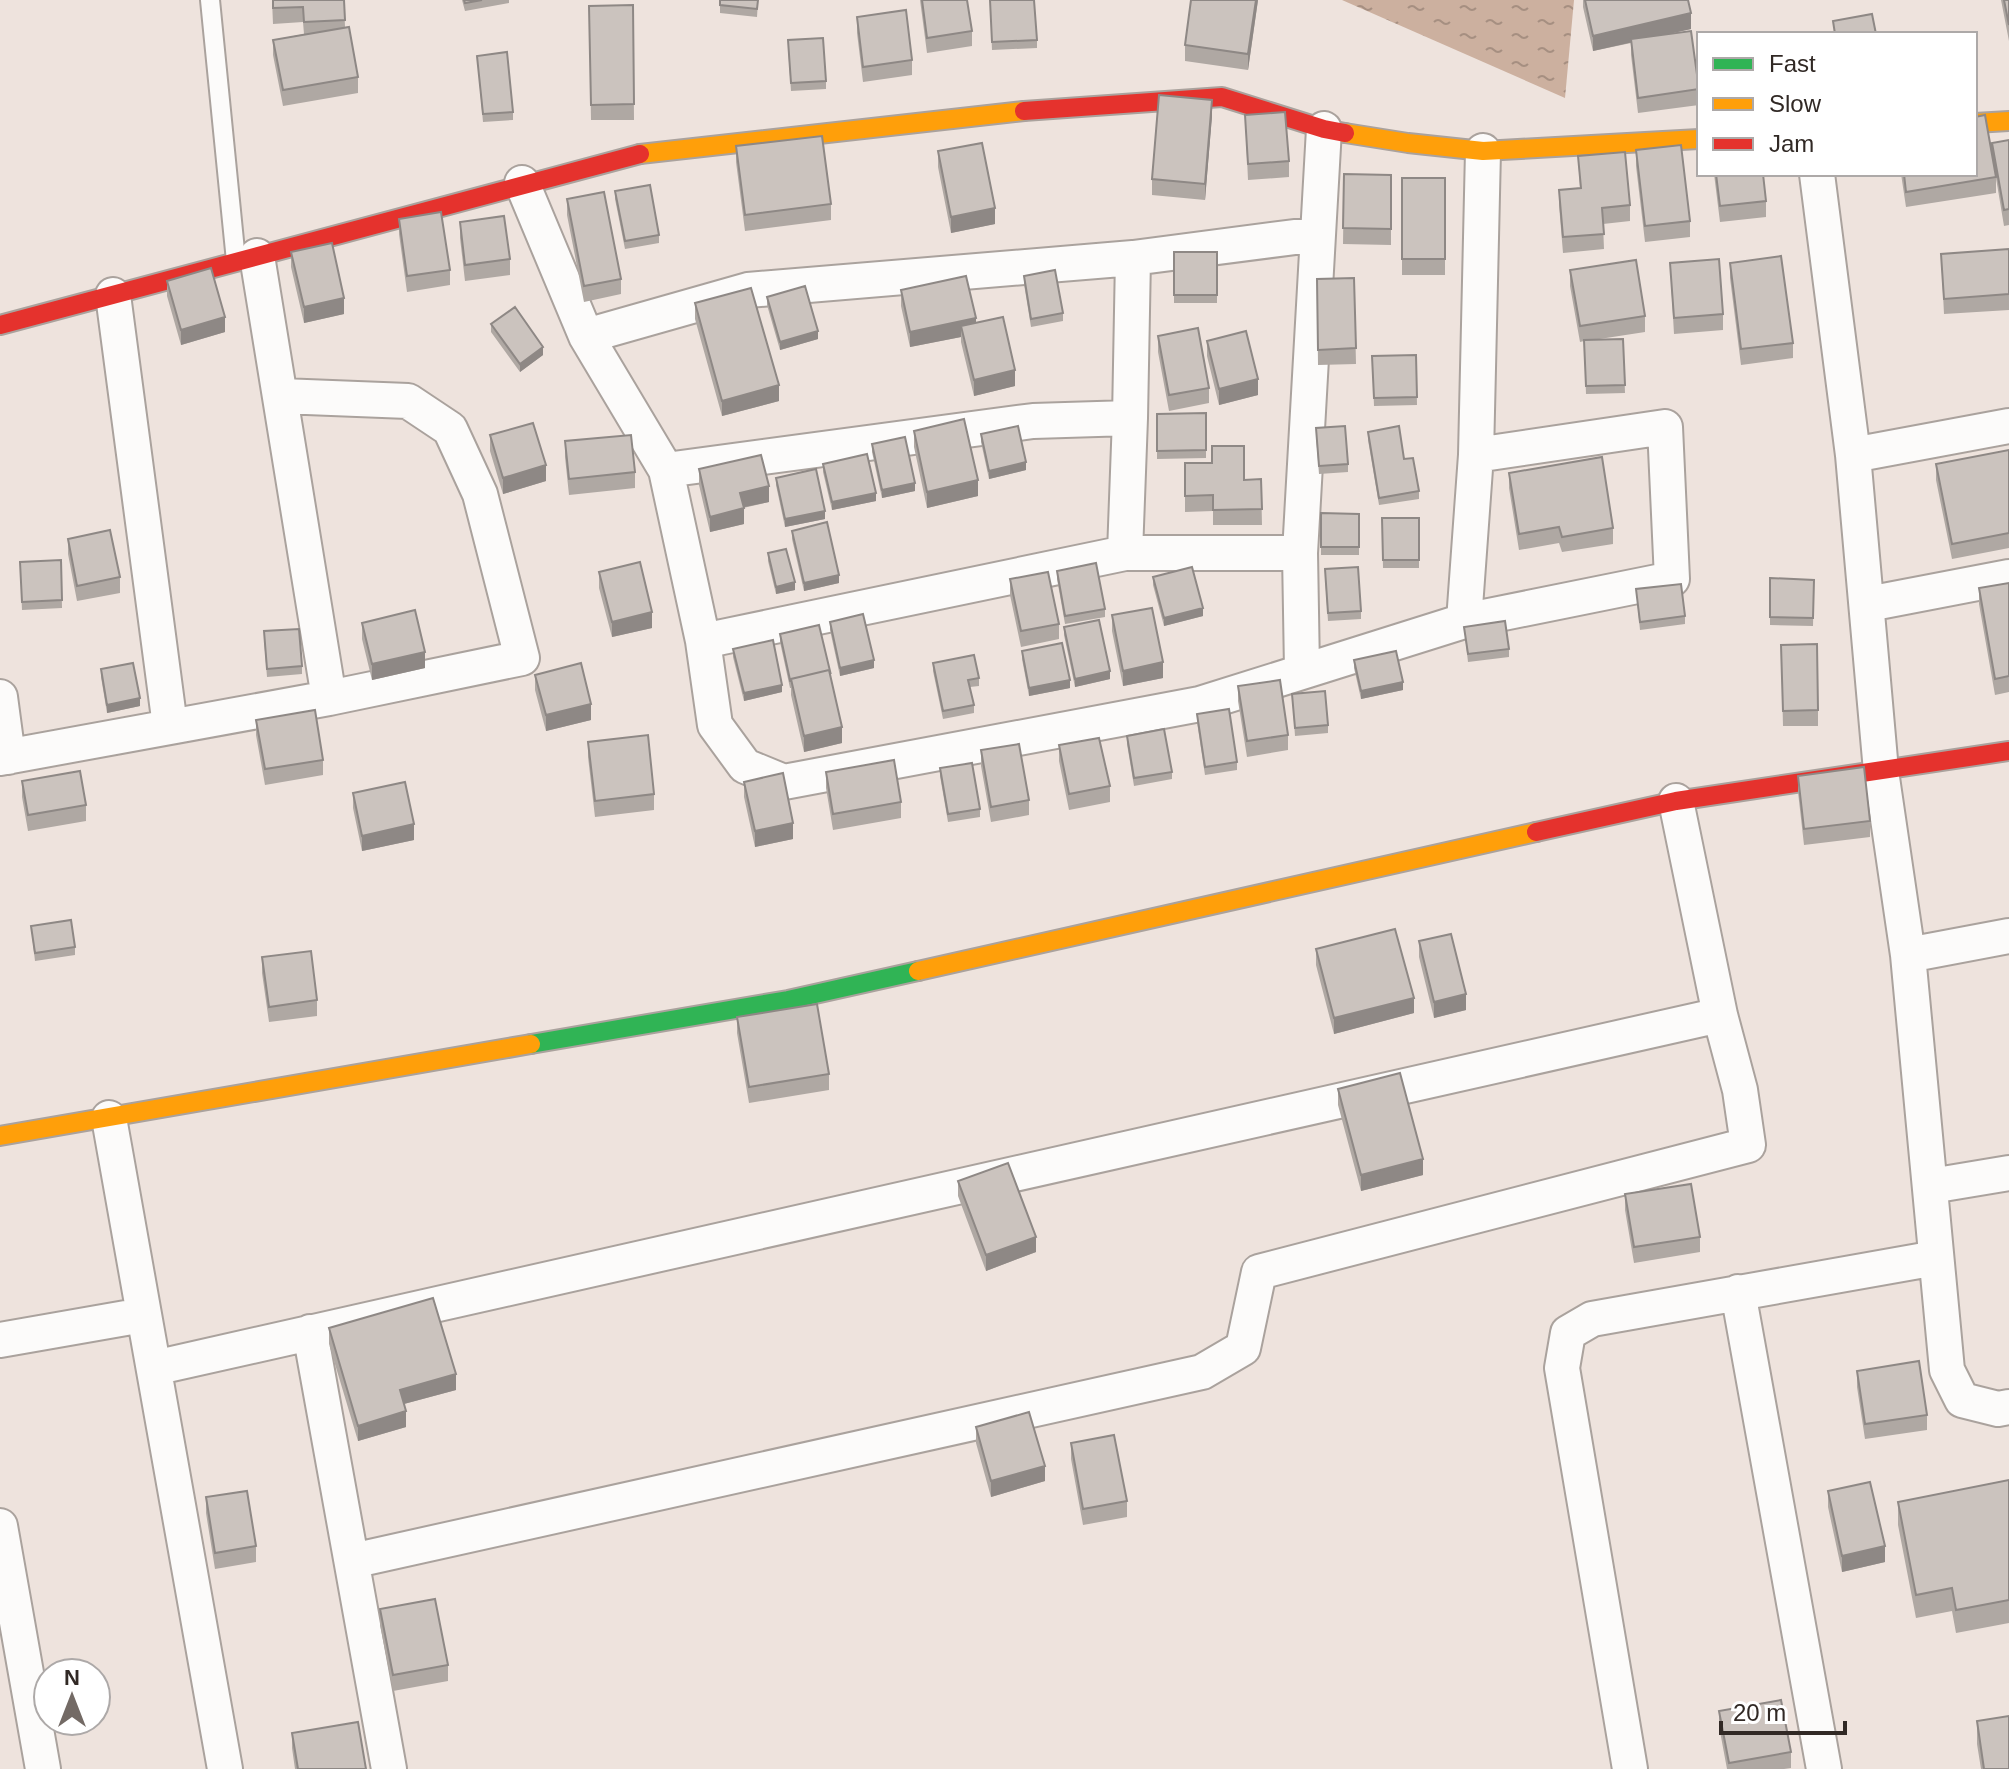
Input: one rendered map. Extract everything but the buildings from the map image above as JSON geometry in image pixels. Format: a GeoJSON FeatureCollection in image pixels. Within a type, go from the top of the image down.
{"type":"FeatureCollection","features":[{"type":"Feature","properties":{"kind":"street"},"geometry":{"type":"LineString","coordinates":[[0,325],[627,155],[1046,109],[1222,97],[1324,129],[1483,151],[1697,139]]}},
{"type":"Feature","properties":{"kind":"street"},"geometry":{"type":"LineString","coordinates":[[1977,123],[2009,121]]}},
{"type":"Feature","properties":{"kind":"street"},"geometry":{"type":"LineString","coordinates":[[1302,670],[1300,553],[1324,129]]}},
{"type":"Feature","properties":{"kind":"street"},"geometry":{"type":"LineString","coordinates":[[1464,621],[1476,455],[1483,151]]}},
{"type":"Feature","properties":{"kind":"street"},"geometry":{"type":"LineString","coordinates":[[1817,176],[1853,455],[1881,771],[1908,955],[1947,1370],[1962,1400],[1998,1409],[2009,1407]]}},
{"type":"Feature","properties":{"kind":"street"},"geometry":{"type":"LineString","coordinates":[[522,183],[586,336],[666,470],[703,641],[715,725],[745,766],[784,782],[1200,704],[1464,621],[1672,579],[1665,427],[1476,455]]}},
{"type":"Feature","properties":{"kind":"street"},"geometry":{"type":"LineString","coordinates":[[586,336],[748,290],[1133,258],[1318,234]]}},
{"type":"Feature","properties":{"kind":"street"},"geometry":{"type":"LineString","coordinates":[[246,258],[281,396],[329,698]]}},
{"type":"Feature","properties":{"kind":"street"},"geometry":{"type":"LineString","coordinates":[[1125,553],[1133,258]]}},
{"type":"Feature","properties":{"kind":"street"},"geometry":{"type":"LineString","coordinates":[[113,295],[170,726]]}},
{"type":"Feature","properties":{"kind":"street"},"geometry":{"type":"LineString","coordinates":[[0,697],[4,758],[329,698],[522,658],[480,494],[450,429],[408,401],[281,396]]}},
{"type":"Feature","properties":{"kind":"street"},"geometry":{"type":"LineString","coordinates":[[666,470],[1033,421],[1130,418]]}},
{"type":"Feature","properties":{"kind":"street"},"geometry":{"type":"LineString","coordinates":[[1853,455],[2009,426]]}},
{"type":"Feature","properties":{"kind":"street"},"geometry":{"type":"LineString","coordinates":[[703,641],[1125,553],[1300,553]]}},
{"type":"Feature","properties":{"kind":"street"},"geometry":{"type":"LineString","coordinates":[[1868,604],[2009,577]]}},
{"type":"Feature","properties":{"kind":"street"},"geometry":{"type":"LineString","coordinates":[[0,1136],[788,1000],[1676,801],[2009,751]]}},
{"type":"Feature","properties":{"kind":"street"},"geometry":{"type":"LineString","coordinates":[[352,1561],[1202,1372],[1243,1348],[1259,1272],[1748,1145],[1740,1090],[1720,1015],[1676,801]]}},
{"type":"Feature","properties":{"kind":"street"},"geometry":{"type":"LineString","coordinates":[[1908,955],[2009,936]]}},
{"type":"Feature","properties":{"kind":"street"},"geometry":{"type":"LineString","coordinates":[[154,1368],[1720,1015]]}},
{"type":"Feature","properties":{"kind":"street"},"geometry":{"type":"LineString","coordinates":[[109,1118],[225,1769]]}},
{"type":"Feature","properties":{"kind":"street"},"geometry":{"type":"LineString","coordinates":[[1931,1186],[2009,1173]]}},
{"type":"Feature","properties":{"kind":"street"},"geometry":{"type":"LineString","coordinates":[[1630,1769],[1562,1368],[1568,1333],[1592,1319],[1936,1258]]}},
{"type":"Feature","properties":{"kind":"street"},"geometry":{"type":"LineString","coordinates":[[1738,1292],[1824,1769]]}},
{"type":"Feature","properties":{"kind":"street"},"geometry":{"type":"LineString","coordinates":[[0,1340],[143,1315]]}},
{"type":"Feature","properties":{"kind":"street"},"geometry":{"type":"LineString","coordinates":[[310,1332],[389,1769]]}},
{"type":"Feature","properties":{"kind":"street"},"geometry":{"type":"LineString","coordinates":[[0,1526],[8,1615],[43,1769]]}},
{"type":"Feature","properties":{"kind":"lane"},"geometry":{"type":"LineString","coordinates":[[210,0],[218,104],[246,258]]}},
{"type":"Feature","properties":{"kind":"water"},"geometry":{"type":"Polygon","coordinates":[[[1342,0],[1574,0],[1565,98],[1342,0]]]}},
{"type":"Feature","properties":{"kind":"traffic: fast"},"geometry":{"type":"LineString","coordinates":[[531,1044],[788,1000],[918,971]]}},
{"type":"Feature","properties":{"kind":"traffic: slow"},"geometry":{"type":"LineString","coordinates":[[640,154],[1024,111]]}},
{"type":"Feature","properties":{"kind":"traffic: slow"},"geometry":{"type":"LineString","coordinates":[[1977,123],[2009,121]]}},
{"type":"Feature","properties":{"kind":"traffic: slow"},"geometry":{"type":"LineString","coordinates":[[1345,133],[1483,151],[1697,139]]}},
{"type":"Feature","properties":{"kind":"traffic: slow"},"geometry":{"type":"LineString","coordinates":[[918,971],[1536,832]]}},
{"type":"Feature","properties":{"kind":"traffic: slow"},"geometry":{"type":"LineString","coordinates":[[0,1136],[531,1044]]}},
{"type":"Feature","properties":{"kind":"traffic: jam"},"geometry":{"type":"LineString","coordinates":[[1024,111],[1222,97],[1345,133]]}},
{"type":"Feature","properties":{"kind":"traffic: jam"},"geometry":{"type":"LineString","coordinates":[[0,325],[640,154]]}},
{"type":"Feature","properties":{"kind":"traffic: jam"},"geometry":{"type":"LineString","coordinates":[[1536,832],[1676,801],[2009,751]]}}]}
